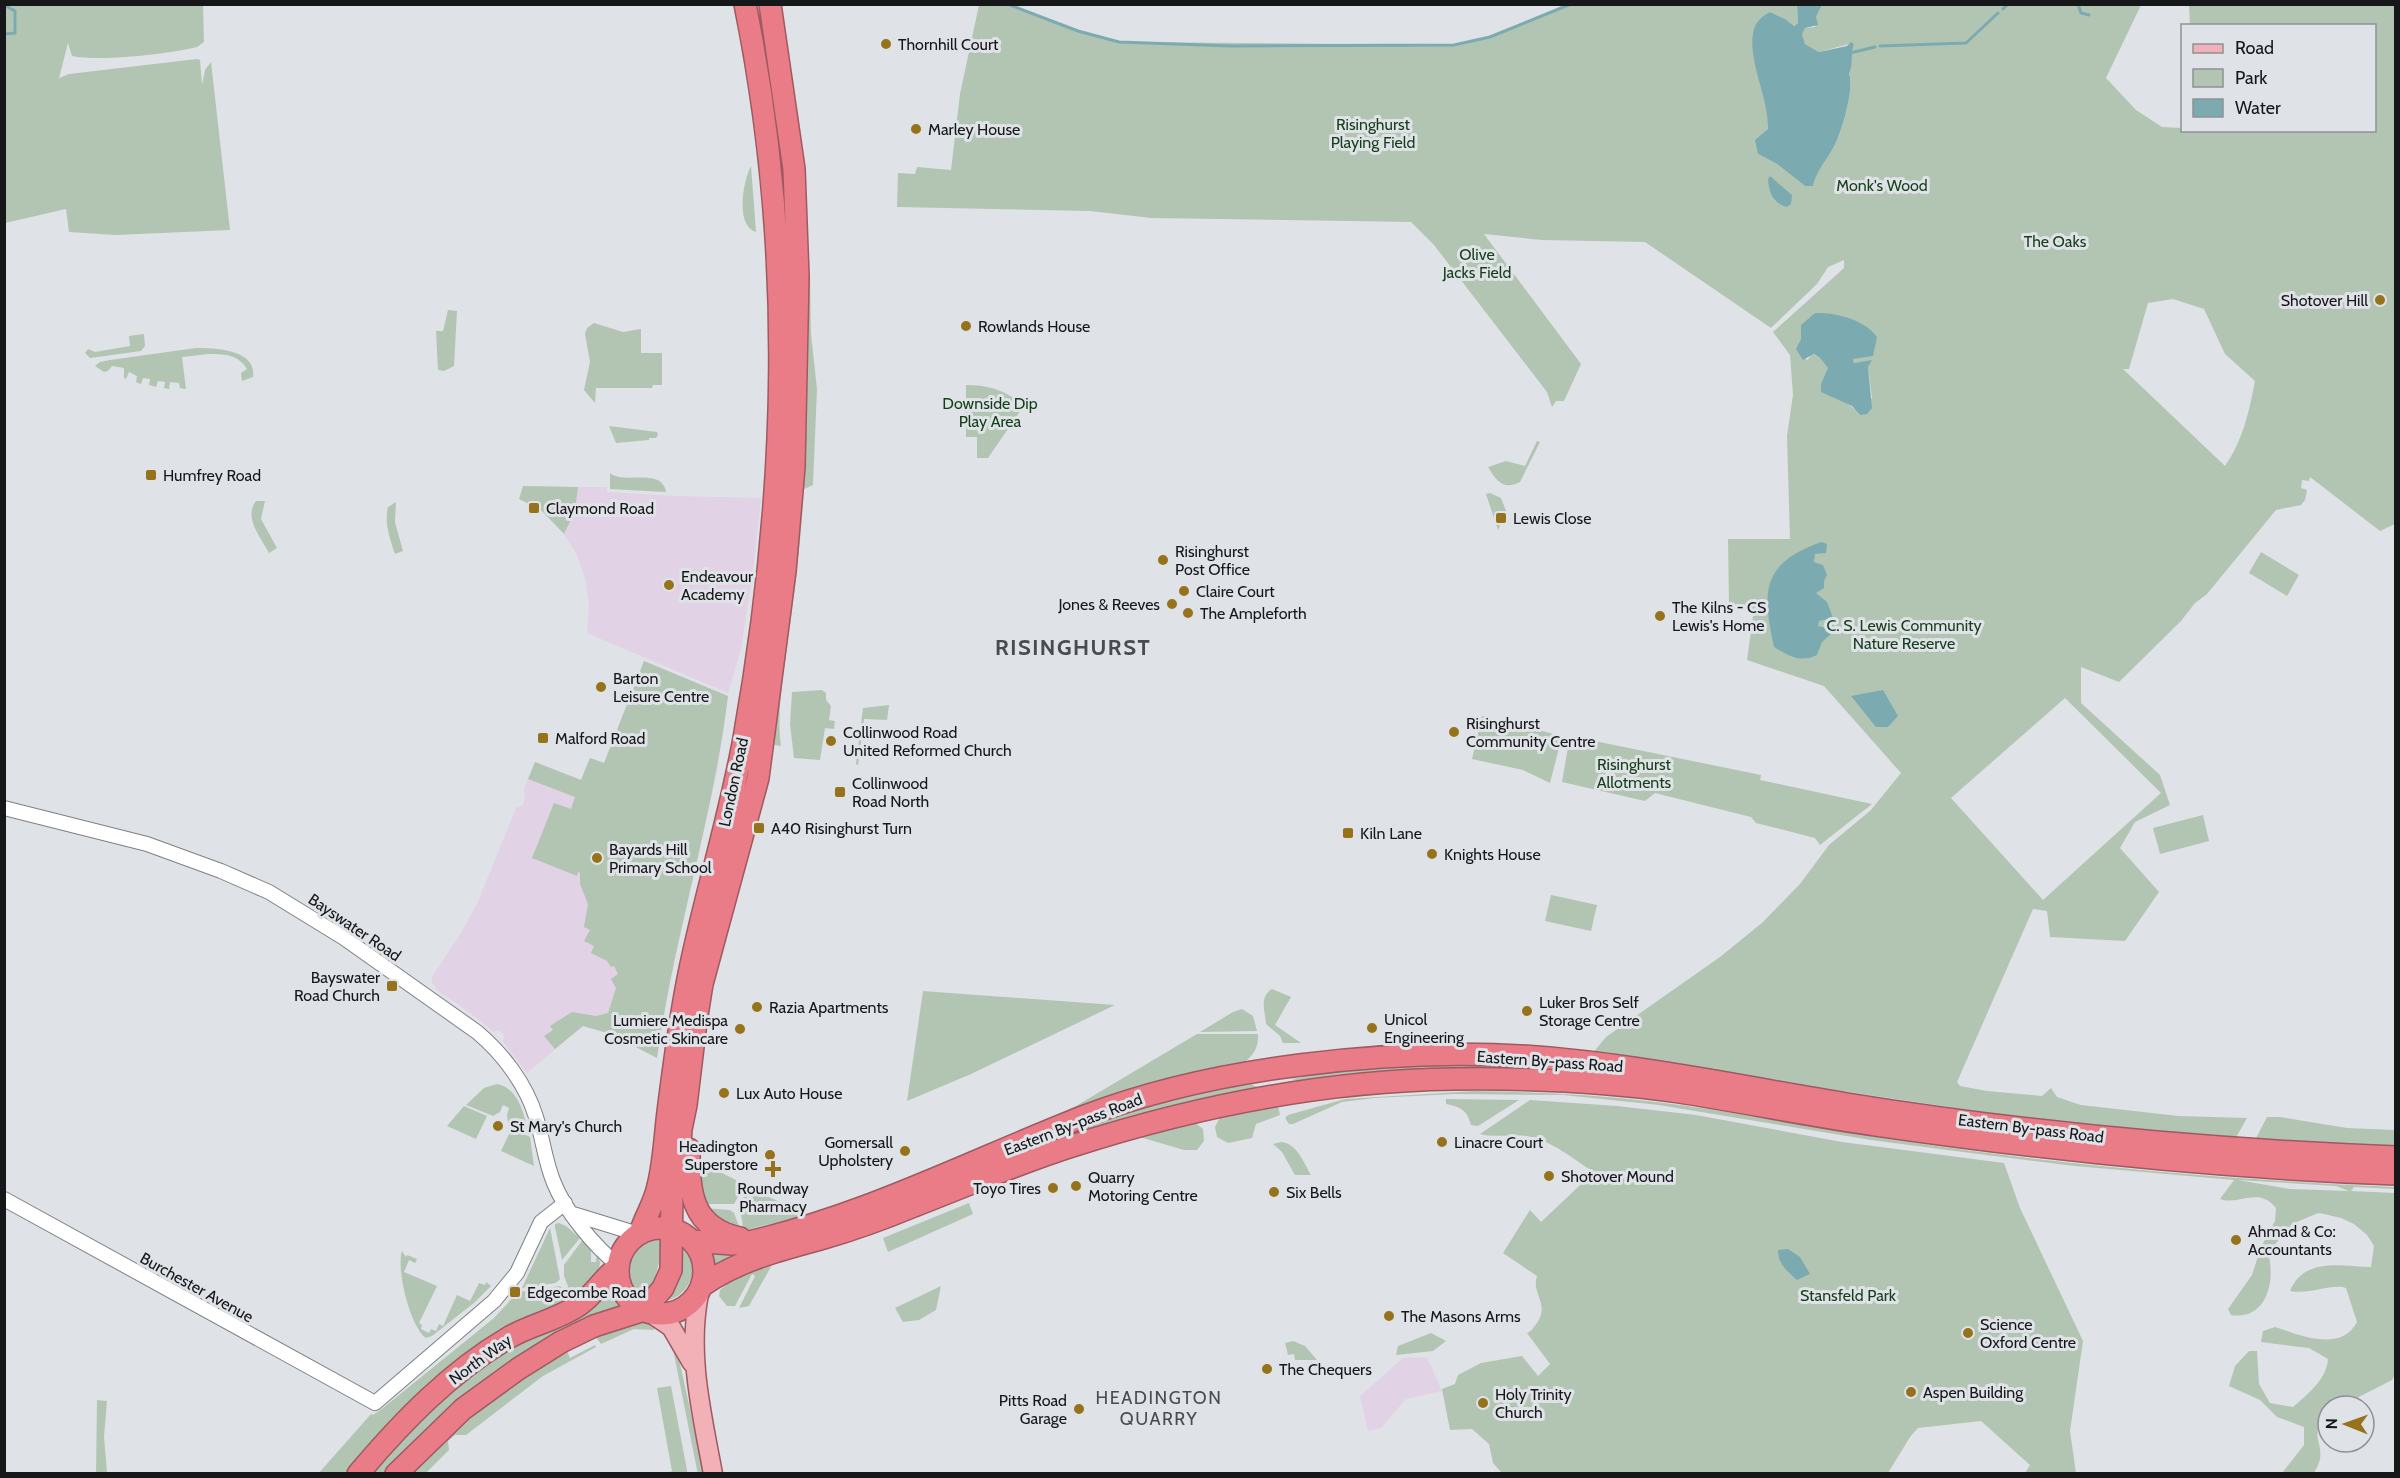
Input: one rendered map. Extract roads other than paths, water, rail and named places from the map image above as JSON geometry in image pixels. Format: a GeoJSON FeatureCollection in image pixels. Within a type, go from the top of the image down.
{"type":"FeatureCollection","features":[{"type":"Feature","properties":{"kind":"highway"},"geometry":{"type":"LineString","coordinates":[[745,4],[771,167],[779,286],[789,360]]}},
{"type":"Feature","properties":{"kind":"highway"},"geometry":{"type":"LineString","coordinates":[[770,4],[794,169],[798,276],[789,360]]}},
{"type":"Feature","properties":{"kind":"highway","name":"London Road"},"geometry":{"type":"LineString","coordinates":[[684,1158],[686,1105],[702,984],[758,778],[785,571],[794,467],[789,360]]}},
{"type":"Feature","properties":{"kind":"highway","name":"London Road"},"geometry":{"type":"LineString","coordinates":[[618,1266],[622,1252],[639,1233],[659,1185],[676,1048],[689,973],[739,760],[756,663],[789,360]]}},
{"type":"Feature","properties":{"kind":"highway","name":"Eastern By-pass Road"},"geometry":{"type":"LineString","coordinates":[[639,1233],[659,1227],[684,1236],[732,1244],[755,1240],[874,1204],[1087,1116],[1149,1096],[1221,1079],[1299,1065],[1451,1054],[1586,1061],[1679,1074],[1847,1104],[2016,1127],[2214,1147],[2396,1157]]}},
{"type":"Feature","properties":{"kind":"highway","name":"Eastern By-pass Road"},"geometry":{"type":"LineString","coordinates":[[647,1311],[675,1312],[687,1306],[701,1290],[755,1257],[880,1220],[1030,1160],[1105,1136],[1216,1107],[1310,1091],[1395,1082],[1453,1079],[1617,1085],[1676,1092],[1844,1121],[2016,1145],[2223,1164],[2396,1174]]}},
{"type":"Feature","properties":{"kind":"highway"},"geometry":{"type":"LineString","coordinates":[[618,1266],[623,1291],[630,1300],[647,1311],[667,1280],[672,1260],[684,1236],[684,1158]]}},
{"type":"Feature","properties":{"kind":"highway"},"geometry":{"type":"LineString","coordinates":[[684,1158],[672,1192],[684,1236],[703,1261],[701,1290]]}},
{"type":"Feature","properties":{"kind":"highway"},"geometry":{"type":"LineString","coordinates":[[684,1158],[692,1200],[699,1215],[709,1226],[720,1232],[732,1237],[755,1240]]}},
{"type":"Feature","properties":{"kind":"highway","name":"North Way"},"geometry":{"type":"LineString","coordinates":[[358,1473],[410,1417],[460,1373],[506,1339],[581,1304],[618,1266]]}},
{"type":"Feature","properties":{"kind":"highway","name":"North Way"},"geometry":{"type":"LineString","coordinates":[[396,1473],[463,1409],[518,1369],[561,1342],[594,1326],[647,1311]]}},
{"type":"Feature","properties":{"kind":"main road"},"geometry":{"type":"LineString","coordinates":[[701,1290],[695,1321],[694,1368],[713,1473]]}},
{"type":"Feature","properties":{"kind":"main road"},"geometry":{"type":"LineString","coordinates":[[647,1311],[671,1327],[686,1349],[694,1368]]}},
{"type":"Feature","properties":{"kind":"street","name":"Bayswater Road"},"geometry":{"type":"LineString","coordinates":[[4,808],[147,844],[252,884],[300,909],[443,1007],[490,1043],[523,1088],[536,1117],[553,1182],[580,1228],[618,1266]]}},
{"type":"Feature","properties":{"kind":"street","name":"Burchester Avenue"},"geometry":{"type":"LineString","coordinates":[[4,1199],[375,1403]]}},
{"type":"Feature","properties":{"kind":"street"},"geometry":{"type":"LineString","coordinates":[[569,1209],[639,1233]]}},
{"type":"Feature","properties":{"kind":"street","name":"North Way"},"geometry":{"type":"LineString","coordinates":[[375,1403],[494,1301],[517,1273],[541,1222],[569,1209]]}},
{"type":"Feature","properties":{"kind":"water"},"geometry":{"type":"Polygon","coordinates":[[[1797,5],[1822,5],[1816,17],[1818,25],[1805,28],[1802,34],[1805,44],[1819,52],[1847,46],[1851,42],[1854,44],[1849,74],[1849,100],[1843,124],[1836,144],[1818,172],[1813,186],[1805,186],[1777,164],[1758,154],[1755,140],[1768,129],[1765,104],[1753,52],[1754,29],[1760,19],[1770,12],[1794,26],[1798,23],[1797,5]]]}},
{"type":"Feature","properties":{"kind":"water"},"geometry":{"type":"Polygon","coordinates":[[[1770,176],[1792,195],[1791,204],[1787,207],[1778,203],[1773,197],[1768,179],[1770,176]]]}},
{"type":"Feature","properties":{"kind":"water"},"geometry":{"type":"Polygon","coordinates":[[[1815,313],[1849,318],[1865,326],[1877,337],[1873,356],[1853,359],[1854,363],[1872,360],[1868,367],[1872,408],[1867,414],[1860,415],[1852,406],[1821,392],[1821,384],[1828,368],[1814,354],[1803,360],[1796,349],[1801,339],[1801,325],[1815,313]]]}},
{"type":"Feature","properties":{"kind":"water"},"geometry":{"type":"Polygon","coordinates":[[[1821,542],[1827,544],[1826,553],[1815,554],[1814,562],[1823,565],[1827,575],[1824,588],[1816,593],[1827,602],[1833,618],[1819,621],[1818,626],[1830,629],[1831,634],[1822,642],[1817,655],[1806,658],[1795,657],[1774,647],[1768,595],[1777,570],[1787,560],[1821,542]]]}},
{"type":"Feature","properties":{"kind":"water"},"geometry":{"type":"Polygon","coordinates":[[[1883,690],[1898,716],[1888,727],[1876,727],[1851,696],[1883,690]]]}},
{"type":"Feature","properties":{"kind":"water"},"geometry":{"type":"Polygon","coordinates":[[[1788,1249],[1800,1257],[1810,1274],[1797,1280],[1787,1270],[1781,1263],[1778,1250],[1788,1249]]]}},
{"type":"Feature","properties":{"kind":"waterway"},"geometry":{"type":"LineString","coordinates":[[1007,4],[1078,31],[1119,42],[1231,46],[1454,45],[1490,37],[1571,4]]}},
{"type":"Feature","properties":{"kind":"waterway"},"geometry":{"type":"LineString","coordinates":[[2003,9],[2008,4]]}},
{"type":"Feature","properties":{"kind":"waterway"},"geometry":{"type":"LineString","coordinates":[[2078,4],[2081,13],[2089,15]]}},
{"type":"Feature","properties":{"kind":"waterway"},"geometry":{"type":"LineString","coordinates":[[4,5],[15,11],[15,33],[4,34]]}},
{"type":"Feature","properties":{"kind":"waterway"},"geometry":{"type":"LineString","coordinates":[[1880,46],[1966,43],[1998,13]]}},
{"type":"Feature","properties":{"kind":"waterway"},"geometry":{"type":"LineString","coordinates":[[1850,53],[1875,47]]}},
{"type":"Feature","properties":{"kind":"place","name":"Thornhill Court"},"geometry":{"type":"Point","coordinates":[886,44]}},
{"type":"Feature","properties":{"kind":"place","name":"Marley House"},"geometry":{"type":"Point","coordinates":[916,129]}},
{"type":"Feature","properties":{"kind":"place","name":"Shotover Hill"},"geometry":{"type":"Point","coordinates":[2380,300]}},
{"type":"Feature","properties":{"kind":"place","name":"Rowlands House"},"geometry":{"type":"Point","coordinates":[966,326]}},
{"type":"Feature","properties":{"kind":"place","name":"Humfrey Road"},"geometry":{"type":"Point","coordinates":[151,475]}},
{"type":"Feature","properties":{"kind":"place","name":"Claymond Road"},"geometry":{"type":"Point","coordinates":[534,508]}},
{"type":"Feature","properties":{"kind":"place","name":"Lewis Close"},"geometry":{"type":"Point","coordinates":[1501,518]}},
{"type":"Feature","properties":{"kind":"place","name":"Risinghurst Post Office"},"geometry":{"type":"Point","coordinates":[1163,560]}},
{"type":"Feature","properties":{"kind":"place","name":"Endeavour Academy"},"geometry":{"type":"Point","coordinates":[669,585]}},
{"type":"Feature","properties":{"kind":"place","name":"Claire Court"},"geometry":{"type":"Point","coordinates":[1184,591]}},
{"type":"Feature","properties":{"kind":"place","name":"Jones & Reeves"},"geometry":{"type":"Point","coordinates":[1172,604]}},
{"type":"Feature","properties":{"kind":"place","name":"The Ampleforth"},"geometry":{"type":"Point","coordinates":[1188,613]}},
{"type":"Feature","properties":{"kind":"place","name":"The Kilns - CS Lewis's Home"},"geometry":{"type":"Point","coordinates":[1660,616]}},
{"type":"Feature","properties":{"kind":"place","name":"Barton Leisure Centre"},"geometry":{"type":"Point","coordinates":[601,687]}},
{"type":"Feature","properties":{"kind":"place","name":"Risinghurst Community Centre"},"geometry":{"type":"Point","coordinates":[1454,732]}},
{"type":"Feature","properties":{"kind":"place","name":"Malford Road"},"geometry":{"type":"Point","coordinates":[543,738]}},
{"type":"Feature","properties":{"kind":"place","name":"Collinwood Road United Reformed Church"},"geometry":{"type":"Point","coordinates":[831,741]}},
{"type":"Feature","properties":{"kind":"place","name":"Collinwood Road North"},"geometry":{"type":"Point","coordinates":[840,792]}},
{"type":"Feature","properties":{"kind":"place","name":"A40 Risinghurst Turn"},"geometry":{"type":"Point","coordinates":[759,828]}},
{"type":"Feature","properties":{"kind":"place","name":"Kiln Lane"},"geometry":{"type":"Point","coordinates":[1348,833]}},
{"type":"Feature","properties":{"kind":"place","name":"Knights House"},"geometry":{"type":"Point","coordinates":[1432,854]}},
{"type":"Feature","properties":{"kind":"place","name":"Bayards Hill Primary School"},"geometry":{"type":"Point","coordinates":[597,858]}},
{"type":"Feature","properties":{"kind":"place","name":"Bayswater Road Church"},"geometry":{"type":"Point","coordinates":[392,986]}},
{"type":"Feature","properties":{"kind":"place","name":"Razia Apartments"},"geometry":{"type":"Point","coordinates":[757,1007]}},
{"type":"Feature","properties":{"kind":"place","name":"Luker Bros Self Storage Centre"},"geometry":{"type":"Point","coordinates":[1527,1011]}},
{"type":"Feature","properties":{"kind":"place","name":"Unicol Engineering"},"geometry":{"type":"Point","coordinates":[1372,1028]}},
{"type":"Feature","properties":{"kind":"place","name":"Lumiere Medispa Cosmetic Skincare"},"geometry":{"type":"Point","coordinates":[740,1029]}},
{"type":"Feature","properties":{"kind":"place","name":"Lux Auto House"},"geometry":{"type":"Point","coordinates":[724,1093]}},
{"type":"Feature","properties":{"kind":"place","name":"St Mary's Church"},"geometry":{"type":"Point","coordinates":[498,1126]}},
{"type":"Feature","properties":{"kind":"place","name":"Linacre Court"},"geometry":{"type":"Point","coordinates":[1442,1142]}},
{"type":"Feature","properties":{"kind":"place","name":"Gomersall Upholstery"},"geometry":{"type":"Point","coordinates":[905,1151]}},
{"type":"Feature","properties":{"kind":"place","name":"Headington Superstore"},"geometry":{"type":"Point","coordinates":[770,1155]}},
{"type":"Feature","properties":{"kind":"place","name":"Roundway Pharmacy"},"geometry":{"type":"Point","coordinates":[773,1169]}},
{"type":"Feature","properties":{"kind":"place","name":"Shotover Mound"},"geometry":{"type":"Point","coordinates":[1549,1176]}},
{"type":"Feature","properties":{"kind":"place","name":"Quarry Motoring Centre"},"geometry":{"type":"Point","coordinates":[1076,1186]}},
{"type":"Feature","properties":{"kind":"place","name":"Toyo Tires"},"geometry":{"type":"Point","coordinates":[1053,1188]}},
{"type":"Feature","properties":{"kind":"place","name":"Six Bells"},"geometry":{"type":"Point","coordinates":[1274,1192]}},
{"type":"Feature","properties":{"kind":"place","name":"Ahmad & Co: Accountants"},"geometry":{"type":"Point","coordinates":[2236,1240]}},
{"type":"Feature","properties":{"kind":"place","name":"Edgecombe Road"},"geometry":{"type":"Point","coordinates":[515,1292]}},
{"type":"Feature","properties":{"kind":"place","name":"The Masons Arms"},"geometry":{"type":"Point","coordinates":[1389,1316]}},
{"type":"Feature","properties":{"kind":"place","name":"Science Oxford Centre"},"geometry":{"type":"Point","coordinates":[1968,1333]}},
{"type":"Feature","properties":{"kind":"place","name":"The Chequers"},"geometry":{"type":"Point","coordinates":[1267,1369]}},
{"type":"Feature","properties":{"kind":"place","name":"Aspen Building"},"geometry":{"type":"Point","coordinates":[1911,1392]}},
{"type":"Feature","properties":{"kind":"place","name":"Holy Trinity Church"},"geometry":{"type":"Point","coordinates":[1483,1403]}},
{"type":"Feature","properties":{"kind":"place","name":"Pitts Road Garage"},"geometry":{"type":"Point","coordinates":[1079,1409]}},
{"type":"Feature","properties":{"kind":"district","name":"RISINGHURST"},"geometry":{"type":"Point","coordinates":[1073,647]}},
{"type":"Feature","properties":{"kind":"district","name":"HEADINGTON QUARRY"},"geometry":{"type":"Point","coordinates":[1159,1408]}},
{"type":"Feature","properties":{"kind":"park label","name":"Risinghurst Playing Field"},"geometry":{"type":"Point","coordinates":[1373,133]}},
{"type":"Feature","properties":{"kind":"park label","name":"Monk's Wood"},"geometry":{"type":"Point","coordinates":[1882,185]}},
{"type":"Feature","properties":{"kind":"park label","name":"The Oaks"},"geometry":{"type":"Point","coordinates":[2055,241]}},
{"type":"Feature","properties":{"kind":"park label","name":"Olive Jacks Field"},"geometry":{"type":"Point","coordinates":[1477,263]}},
{"type":"Feature","properties":{"kind":"park label","name":"Downside Dip Play Area"},"geometry":{"type":"Point","coordinates":[990,412]}},
{"type":"Feature","properties":{"kind":"park label","name":"C. S. Lewis Community Nature Reserve"},"geometry":{"type":"Point","coordinates":[1904,634]}},
{"type":"Feature","properties":{"kind":"park label","name":"Risinghurst Allotments"},"geometry":{"type":"Point","coordinates":[1634,773]}},
{"type":"Feature","properties":{"kind":"park label","name":"Stansfeld Park"},"geometry":{"type":"Point","coordinates":[1848,1295]}}]}
